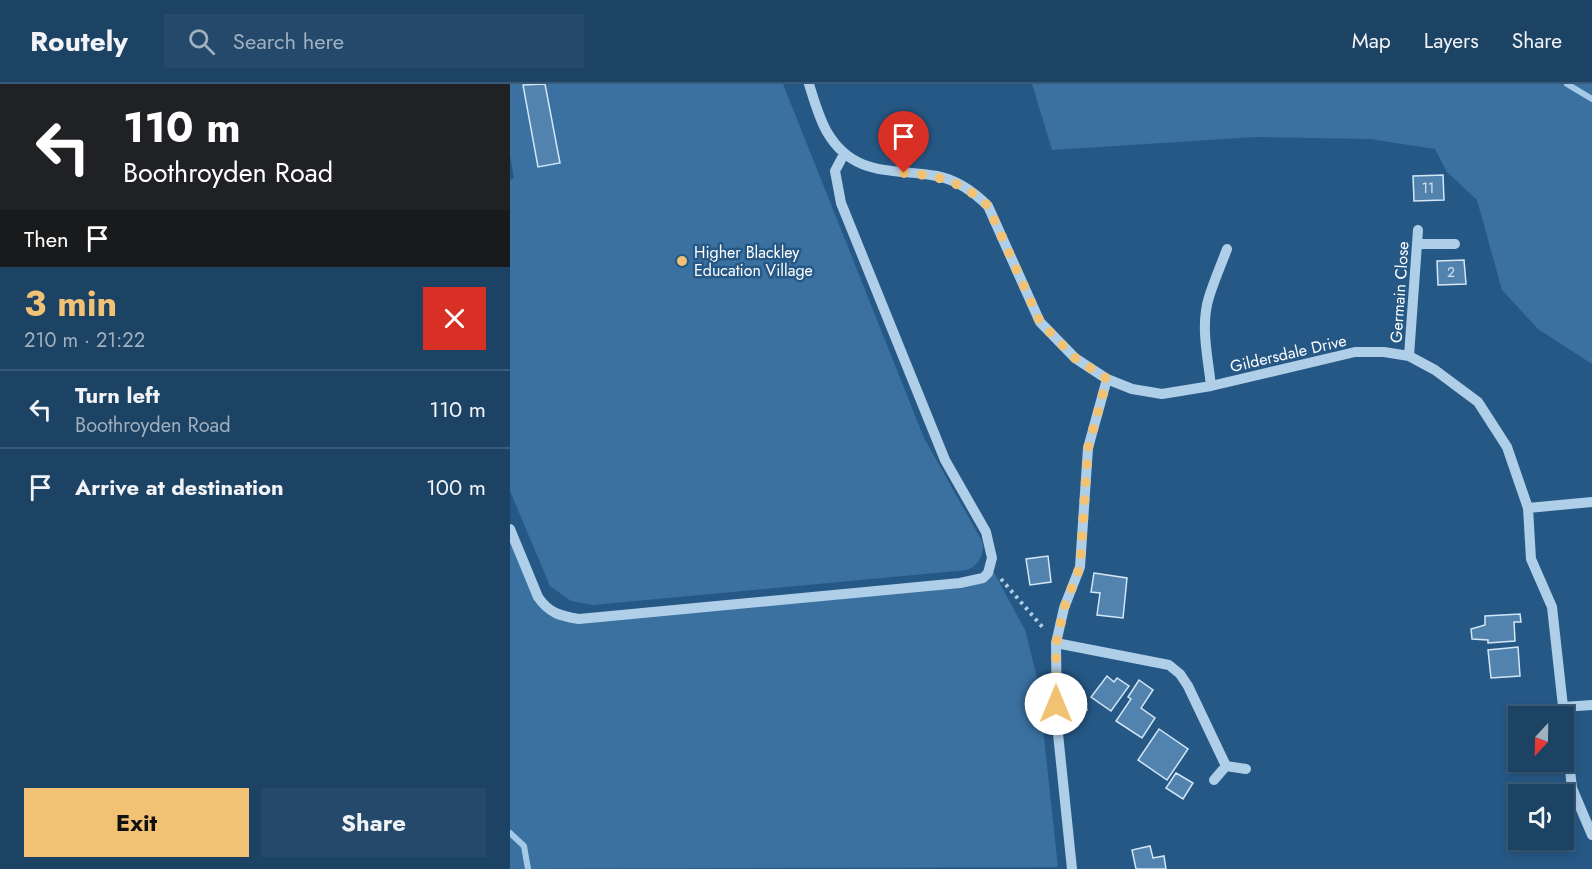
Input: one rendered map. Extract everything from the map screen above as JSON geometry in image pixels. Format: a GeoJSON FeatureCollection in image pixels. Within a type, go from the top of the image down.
{"type":"FeatureCollection","features":[{"type":"Feature","properties":{"kind":"street"},"geometry":{"type":"LineString","coordinates":[[510,529],[538,597],[553,613],[579,619],[960,583],[983,578],[991,567],[991,549],[986,532],[945,460],[841,202],[835,171],[844,154],[827,132],[809,84]]}},
{"type":"Feature","properties":{"kind":"street","name":"Gildersdale Drive"},"geometry":{"type":"LineString","coordinates":[[844,154],[864,166],[891,172],[939,176],[974,192],[988,206],[1040,322],[1075,358],[1107,379],[1132,389],[1162,394],[1211,386],[1355,352],[1384,352],[1409,356],[1453,381],[1478,402],[1507,447],[1528,508],[1531,559],[1552,607],[1563,706]]}},
{"type":"Feature","properties":{"kind":"street","name":"Germain Close"},"geometry":{"type":"LineString","coordinates":[[1409,356],[1418,230]]}},
{"type":"Feature","properties":{"kind":"street"},"geometry":{"type":"LineString","coordinates":[[1418,244],[1455,244]]}},
{"type":"Feature","properties":{"kind":"street"},"geometry":{"type":"LineString","coordinates":[[1211,386],[1205,315],[1208,298],[1227,249]]}},
{"type":"Feature","properties":{"kind":"street"},"geometry":{"type":"LineString","coordinates":[[1072,869],[1057,724],[1056,644],[1064,608],[1080,567],[1088,448],[1107,379]]}},
{"type":"Feature","properties":{"kind":"street"},"geometry":{"type":"LineString","coordinates":[[1528,508],[1592,502]]}},
{"type":"Feature","properties":{"kind":"street"},"geometry":{"type":"LineString","coordinates":[[1056,644],[1169,665],[1180,674],[1188,686],[1227,766]]}},
{"type":"Feature","properties":{"kind":"street"},"geometry":{"type":"LineString","coordinates":[[1574,706],[1592,705]]}},
{"type":"Feature","properties":{"kind":"street"},"geometry":{"type":"LineString","coordinates":[[1227,766],[1246,769]]}},
{"type":"Feature","properties":{"kind":"street"},"geometry":{"type":"LineString","coordinates":[[1214,780],[1227,766]]}},
{"type":"Feature","properties":{"kind":"street","name":"Gildersdale Drive"},"geometry":{"type":"LineString","coordinates":[[1570,772],[1572,788],[1592,835]]}},
{"type":"Feature","properties":{"kind":"path"},"geometry":{"type":"LineString","coordinates":[[991,567],[1056,644]]}},
{"type":"Feature","properties":{"kind":"shaded area","name":"Higher Blackley Education Village"},"geometry":{"type":"Polygon","coordinates":[[[510,84],[783,84],[924,438],[982,541],[982,555],[975,565],[967,570],[593,605],[571,601],[550,586],[510,491],[510,180],[514,178],[510,156],[510,84]]]}},
{"type":"Feature","properties":{"kind":"shaded area"},"geometry":{"type":"Polygon","coordinates":[[[1032,84],[1592,84],[1592,364],[1538,329],[1502,290],[1477,200],[1447,172],[1435,149],[1370,139],[1256,137],[1052,150],[1032,84]]]}},
{"type":"Feature","properties":{"kind":"shaded area"},"geometry":{"type":"Polygon","coordinates":[[[510,529],[538,597],[565,617],[976,579],[991,567],[1025,630],[1038,682],[1058,867],[510,869],[510,529]]]}},
{"type":"Feature","properties":{"kind":"building"},"geometry":{"type":"Polygon","coordinates":[[[545,84],[560,163],[538,167],[523,85],[545,84]]]}},
{"type":"Feature","properties":{"kind":"building"},"geometry":{"type":"Polygon","coordinates":[[[1443,175],[1444,200],[1414,201],[1413,176],[1443,175]]]}},
{"type":"Feature","properties":{"kind":"building"},"geometry":{"type":"Polygon","coordinates":[[[1464,260],[1466,284],[1438,285],[1437,261],[1464,260]]]}},
{"type":"Feature","properties":{"kind":"building"},"geometry":{"type":"Polygon","coordinates":[[[1048,556],[1051,582],[1030,585],[1026,559],[1048,556]]]}},
{"type":"Feature","properties":{"kind":"building"},"geometry":{"type":"Polygon","coordinates":[[[1094,573],[1127,578],[1123,618],[1097,615],[1100,593],[1091,592],[1094,573]]]}},
{"type":"Feature","properties":{"kind":"building"},"geometry":{"type":"Polygon","coordinates":[[[1520,614],[1521,622],[1514,622],[1515,641],[1488,643],[1488,640],[1472,639],[1471,629],[1485,625],[1485,616],[1520,614]]]}},
{"type":"Feature","properties":{"kind":"building"},"geometry":{"type":"Polygon","coordinates":[[[1518,647],[1520,676],[1491,678],[1488,650],[1518,647]]]}},
{"type":"Feature","properties":{"kind":"building"},"geometry":{"type":"Polygon","coordinates":[[[1107,676],[1114,682],[1117,678],[1129,686],[1111,711],[1091,697],[1107,676]]]}},
{"type":"Feature","properties":{"kind":"building"},"geometry":{"type":"Polygon","coordinates":[[[1139,680],[1153,690],[1141,708],[1155,718],[1142,738],[1116,721],[1131,699],[1128,697],[1139,680]]]}},
{"type":"Feature","properties":{"kind":"building"},"geometry":{"type":"Polygon","coordinates":[[[1084,691],[1087,710],[1067,712],[1065,694],[1084,691]]]}},
{"type":"Feature","properties":{"kind":"building"},"geometry":{"type":"Polygon","coordinates":[[[1159,729],[1188,749],[1167,780],[1138,760],[1159,729]]]}},
{"type":"Feature","properties":{"kind":"building"},"geometry":{"type":"Polygon","coordinates":[[[1176,773],[1193,783],[1183,799],[1166,788],[1176,773]]]}},
{"type":"Feature","properties":{"kind":"building"},"geometry":{"type":"Polygon","coordinates":[[[1150,846],[1153,858],[1164,856],[1166,869],[1136,869],[1132,850],[1150,846]]]}},
{"type":"Feature","properties":{"kind":"waterway"},"geometry":{"type":"LineString","coordinates":[[1567,84],[1592,99]]}},
{"type":"Feature","properties":{"kind":"waterway"},"geometry":{"type":"LineString","coordinates":[[510,833],[524,846],[528,869]]}},
{"type":"Feature","properties":{"kind":"place","name":"Higher Blackley Education Village"},"geometry":{"type":"Point","coordinates":[682,261]}},
{"type":"Feature","properties":{"kind":"route"},"geometry":{"type":"LineString","coordinates":[[904,173],[939,176],[957,183],[974,192],[988,206],[1040,322],[1075,358],[1107,379],[1088,448],[1080,567],[1064,608],[1056,644],[1056,704]]}}]}
